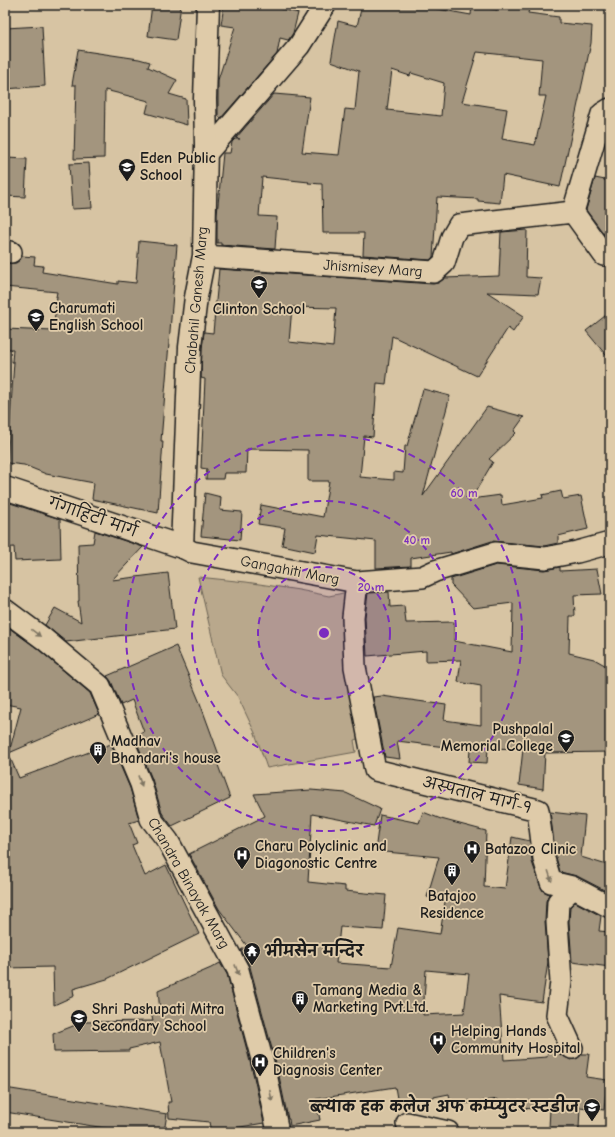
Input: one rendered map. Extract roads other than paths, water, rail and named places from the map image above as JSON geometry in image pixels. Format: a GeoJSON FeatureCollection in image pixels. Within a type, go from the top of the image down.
{"type":"FeatureCollection","features":[{"type":"Feature","properties":{"kind":"street","name":"Chabahil Ganesh Marg"},"geometry":{"type":"LineString","coordinates":[[182,547],[190,347],[196,297],[204,256],[205,99],[208,5]]}},
{"type":"Feature","properties":{"kind":"street"},"geometry":{"type":"LineString","coordinates":[[205,155],[299,46],[325,5]]}},
{"type":"Feature","properties":{"kind":"street"},"geometry":{"type":"LineString","coordinates":[[610,109],[602,114],[573,212],[604,255],[610,254]]}},
{"type":"Feature","properties":{"kind":"street","name":"Jhismisey Marg"},"geometry":{"type":"LineString","coordinates":[[204,256],[434,272],[444,264],[452,237],[459,225],[573,212]]}},
{"type":"Feature","properties":{"kind":"street","name":"गंगाहिटी मार्ग"},"geometry":{"type":"LineString","coordinates":[[5,488],[182,547]]}},
{"type":"Feature","properties":{"kind":"street","name":"Gangahiti Marg"},"geometry":{"type":"LineString","coordinates":[[182,547],[192,552],[356,582],[422,577],[435,571],[495,553],[545,558],[577,552],[610,543]]}},
{"type":"Feature","properties":{"kind":"street","name":"अस्पताल मार्ग-१"},"geometry":{"type":"LineString","coordinates":[[356,582],[353,617],[356,667],[375,770],[538,810],[544,859],[551,882],[573,888],[610,907]]}},
{"type":"Feature","properties":{"kind":"street","name":"Chandra Binayak Marg"},"geometry":{"type":"LineString","coordinates":[[5,610],[44,639],[100,686],[141,784],[151,819],[168,841],[238,970],[266,1074],[278,1132]]}},
{"type":"Feature","properties":{"kind":"street"},"geometry":{"type":"LineString","coordinates":[[567,1045],[572,1048],[557,1015],[561,982],[557,922],[558,902],[573,888]]}},
{"type":"Feature","properties":{"kind":"street"},"geometry":{"type":"LineString","coordinates":[[407,1123],[448,1132]]}},
{"type":"Feature","properties":{"kind":"place","name":"Eden Public School"},"geometry":{"type":"Point","coordinates":[127,182]}},
{"type":"Feature","properties":{"kind":"place","name":"Clinton School"},"geometry":{"type":"Point","coordinates":[259,299]}},
{"type":"Feature","properties":{"kind":"place","name":"Charumati English School"},"geometry":{"type":"Point","coordinates":[36,332]}},
{"type":"Feature","properties":{"kind":"place","name":"Pushpalal Memorial College"},"geometry":{"type":"Point","coordinates":[566,753]}},
{"type":"Feature","properties":{"kind":"place","name":"Madhav Bhandari's house"},"geometry":{"type":"Point","coordinates":[98,765]}},
{"type":"Feature","properties":{"kind":"place","name":"Batazoo Clinic"},"geometry":{"type":"Point","coordinates":[472,864]}},
{"type":"Feature","properties":{"kind":"place","name":"Charu Polyclinic and Diagonostic Centre"},"geometry":{"type":"Point","coordinates":[242,870]}},
{"type":"Feature","properties":{"kind":"place","name":"Batajoo Residence"},"geometry":{"type":"Point","coordinates":[452,886]}},
{"type":"Feature","properties":{"kind":"place","name":"भीमसेन मन्दिर"},"geometry":{"type":"Point","coordinates":[252,966]}},
{"type":"Feature","properties":{"kind":"place","name":"Tamang Media & Marketing Pvt.Ltd."},"geometry":{"type":"Point","coordinates":[300,1014]}},
{"type":"Feature","properties":{"kind":"place","name":"Shri Pashupati Mitra Secondary School"},"geometry":{"type":"Point","coordinates":[79,1033]}},
{"type":"Feature","properties":{"kind":"place","name":"Helping Hands Community Hospital"},"geometry":{"type":"Point","coordinates":[438,1055]}},
{"type":"Feature","properties":{"kind":"place","name":"Children's Diagnosis Center"},"geometry":{"type":"Point","coordinates":[260,1077]}},
{"type":"Feature","properties":{"kind":"place","name":"ब्ल्याक हक कलेज अफ कम्प्युटर स्टडीज"},"geometry":{"type":"Point","coordinates":[592,1122]}}]}
